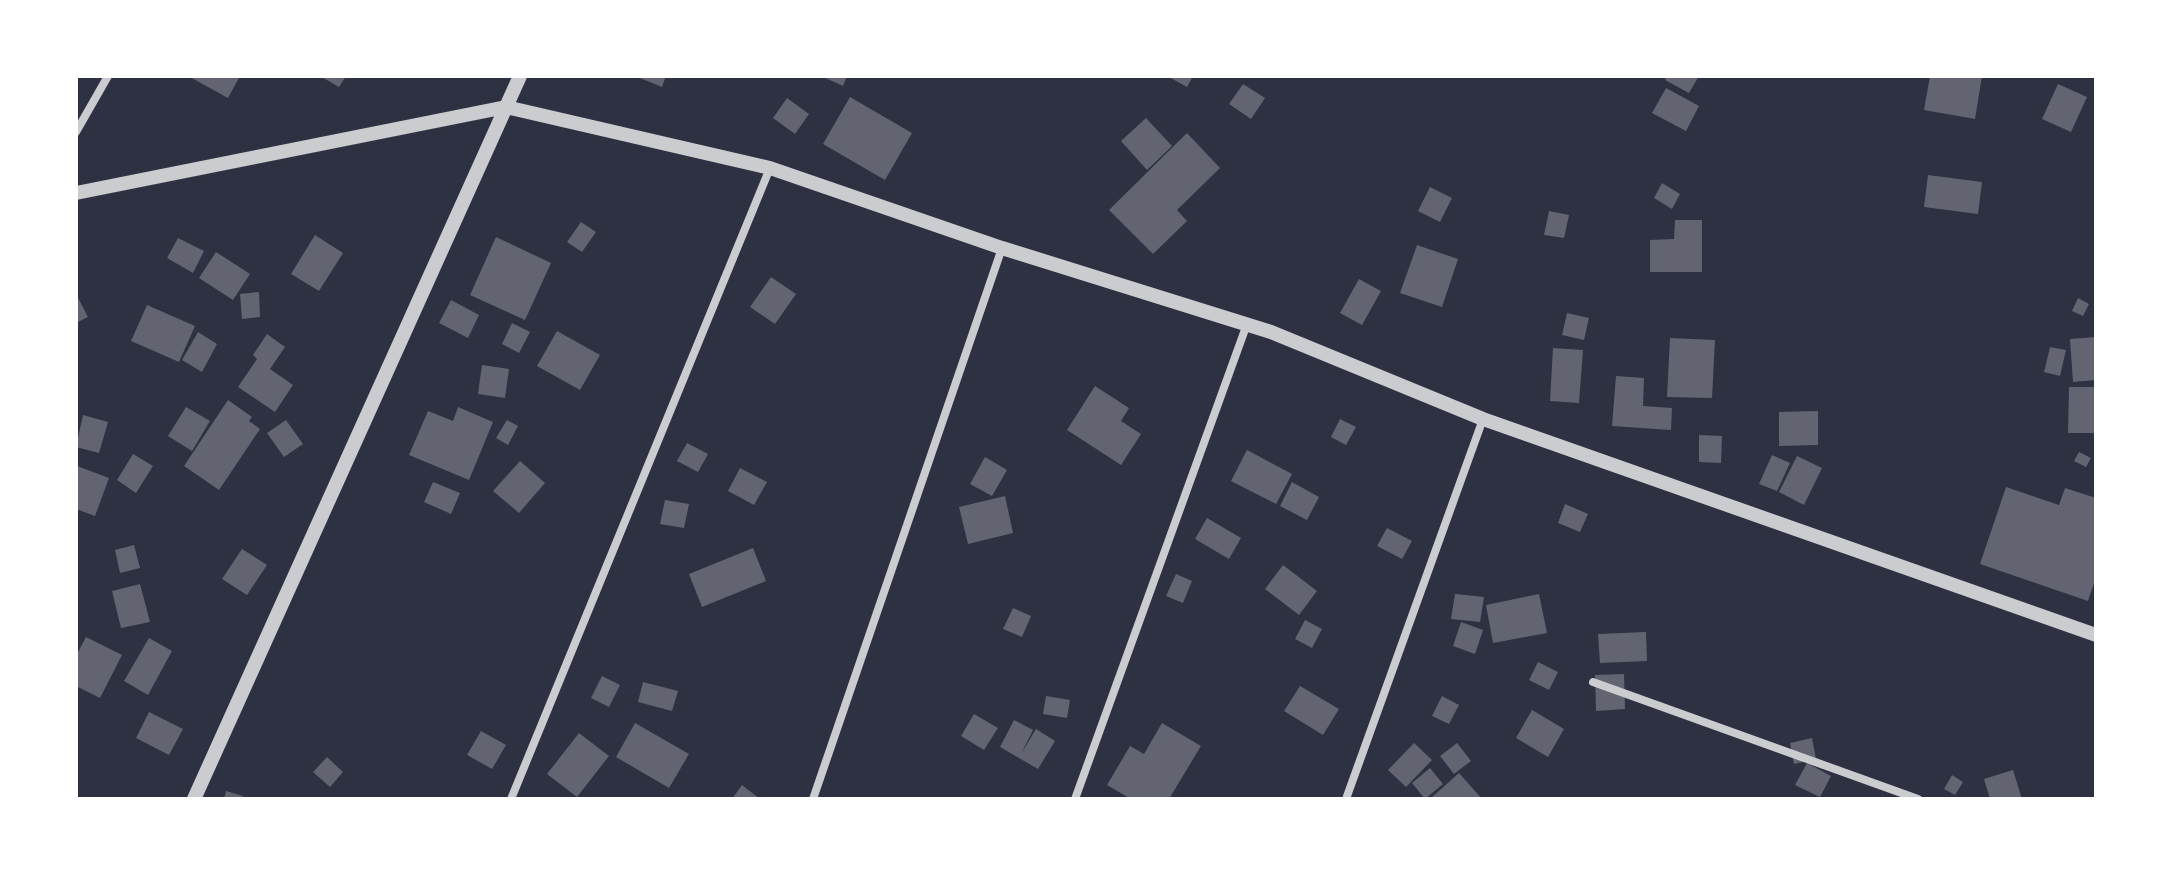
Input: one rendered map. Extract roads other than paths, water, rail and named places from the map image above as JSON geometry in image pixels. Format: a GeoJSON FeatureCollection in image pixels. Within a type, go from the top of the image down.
{"type":"FeatureCollection","features":[{"type":"Feature","properties":{"kind":"street"},"geometry":{"type":"LineString","coordinates":[[76,132],[108,76]]}},
{"type":"Feature","properties":{"kind":"street"},"geometry":{"type":"LineString","coordinates":[[194,799],[520,76]]}},
{"type":"Feature","properties":{"kind":"street"},"geometry":{"type":"LineString","coordinates":[[76,193],[506,107],[770,168],[1002,248],[1247,324],[1483,419],[2096,635]]}},
{"type":"Feature","properties":{"kind":"street"},"geometry":{"type":"LineString","coordinates":[[511,799],[770,168]]}},
{"type":"Feature","properties":{"kind":"street"},"geometry":{"type":"LineString","coordinates":[[813,799],[1002,248]]}},
{"type":"Feature","properties":{"kind":"street"},"geometry":{"type":"LineString","coordinates":[[1075,799],[1247,324]]}},
{"type":"Feature","properties":{"kind":"street"},"geometry":{"type":"LineString","coordinates":[[1346,799],[1483,419]]}},
{"type":"Feature","properties":{"kind":"street"},"geometry":{"type":"LineString","coordinates":[[1593,682],[1918,799]]}}]}
